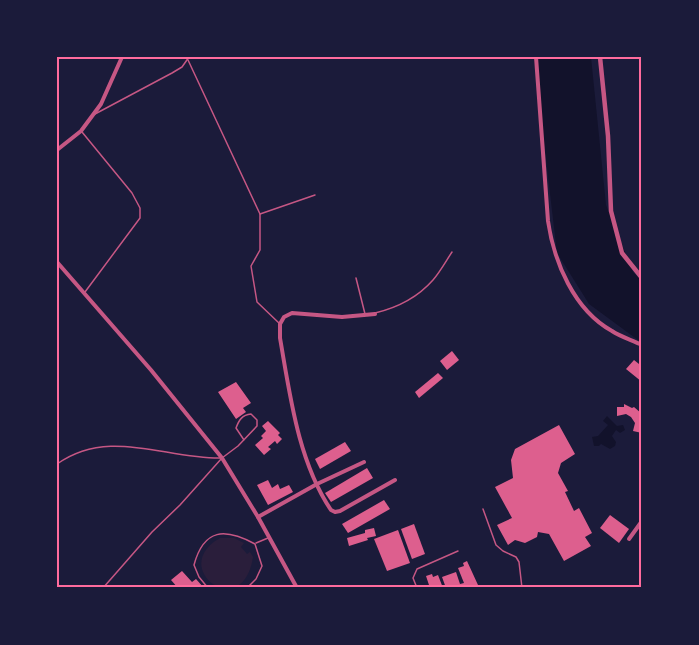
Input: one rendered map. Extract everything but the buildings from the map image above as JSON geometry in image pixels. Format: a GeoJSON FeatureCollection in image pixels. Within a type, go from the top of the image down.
{"type":"FeatureCollection","features":[{"type":"Feature","properties":{"kind":"street"},"geometry":{"type":"LineString","coordinates":[[57,150],[81,131],[92,116],[110,87],[122,57]]}},
{"type":"Feature","properties":{"kind":"street"},"geometry":{"type":"LineString","coordinates":[[536,57],[548,221],[559,264],[573,291],[592,315],[611,331],[642,345]]}},
{"type":"Feature","properties":{"kind":"street"},"geometry":{"type":"LineString","coordinates":[[600,57],[608,136],[611,211],[622,253],[642,278]]}},
{"type":"Feature","properties":{"kind":"street"},"geometry":{"type":"LineString","coordinates":[[57,262],[151,370],[222,458],[297,588]]}},
{"type":"Feature","properties":{"kind":"street"},"geometry":{"type":"LineString","coordinates":[[375,314],[342,316],[291,313],[284,317],[280,324],[282,352],[299,434],[317,484],[331,510],[338,512],[395,480]]}},
{"type":"Feature","properties":{"kind":"street"},"geometry":{"type":"LineString","coordinates":[[258,517],[317,484],[364,462]]}},
{"type":"Feature","properties":{"kind":"street"},"geometry":{"type":"LineString","coordinates":[[628,539],[642,521]]}},
{"type":"Feature","properties":{"kind":"lane"},"geometry":{"type":"LineString","coordinates":[[92,116],[182,67],[188,58]]}},
{"type":"Feature","properties":{"kind":"lane"},"geometry":{"type":"LineString","coordinates":[[188,58],[260,214],[260,250],[251,266],[256,302],[280,324]]}},
{"type":"Feature","properties":{"kind":"lane"},"geometry":{"type":"LineString","coordinates":[[81,131],[132,193],[140,207],[140,218],[134,229],[84,294]]}},
{"type":"Feature","properties":{"kind":"lane"},"geometry":{"type":"LineString","coordinates":[[260,214],[315,195]]}},
{"type":"Feature","properties":{"kind":"lane"},"geometry":{"type":"LineString","coordinates":[[375,314],[392,309],[426,287],[452,252]]}},
{"type":"Feature","properties":{"kind":"lane"},"geometry":{"type":"LineString","coordinates":[[356,278],[365,315]]}},
{"type":"Feature","properties":{"kind":"lane"},"geometry":{"type":"LineString","coordinates":[[103,588],[152,532],[222,458],[244,440],[256,426],[257,420],[251,414],[239,420],[236,428],[244,440]]}},
{"type":"Feature","properties":{"kind":"lane"},"geometry":{"type":"LineString","coordinates":[[57,464],[75,452],[118,446],[222,458]]}},
{"type":"Feature","properties":{"kind":"lane"},"geometry":{"type":"LineString","coordinates":[[483,509],[499,548],[513,555],[519,562],[522,588]]}},
{"type":"Feature","properties":{"kind":"lane"},"geometry":{"type":"LineString","coordinates":[[208,588],[194,566],[196,555],[207,540],[221,532],[238,535],[255,544],[262,566],[256,579],[248,588]]}},
{"type":"Feature","properties":{"kind":"lane"},"geometry":{"type":"LineString","coordinates":[[255,544],[269,538]]}},
{"type":"Feature","properties":{"kind":"lane"},"geometry":{"type":"LineString","coordinates":[[417,588],[414,578],[417,569],[458,551]]}},
{"type":"Feature","properties":{"kind":"shaded area"},"geometry":{"type":"Polygon","coordinates":[[[534,57],[591,57],[606,205],[633,272],[642,281],[642,343],[589,304],[557,253],[534,57]]]}},
{"type":"Feature","properties":{"kind":"shaded area"},"geometry":{"type":"Polygon","coordinates":[[[607,416],[617,426],[623,425],[625,430],[620,433],[616,430],[612,436],[616,442],[615,446],[610,449],[601,444],[594,446],[592,437],[598,436],[608,425],[603,421],[607,416]]]}},
{"type":"Feature","properties":{"kind":"shaded area"},"geometry":{"type":"Polygon","coordinates":[[[220,538],[234,538],[244,543],[241,547],[247,554],[250,552],[253,557],[247,577],[236,587],[224,588],[213,584],[205,575],[201,563],[206,550],[220,538]]]}}]}
